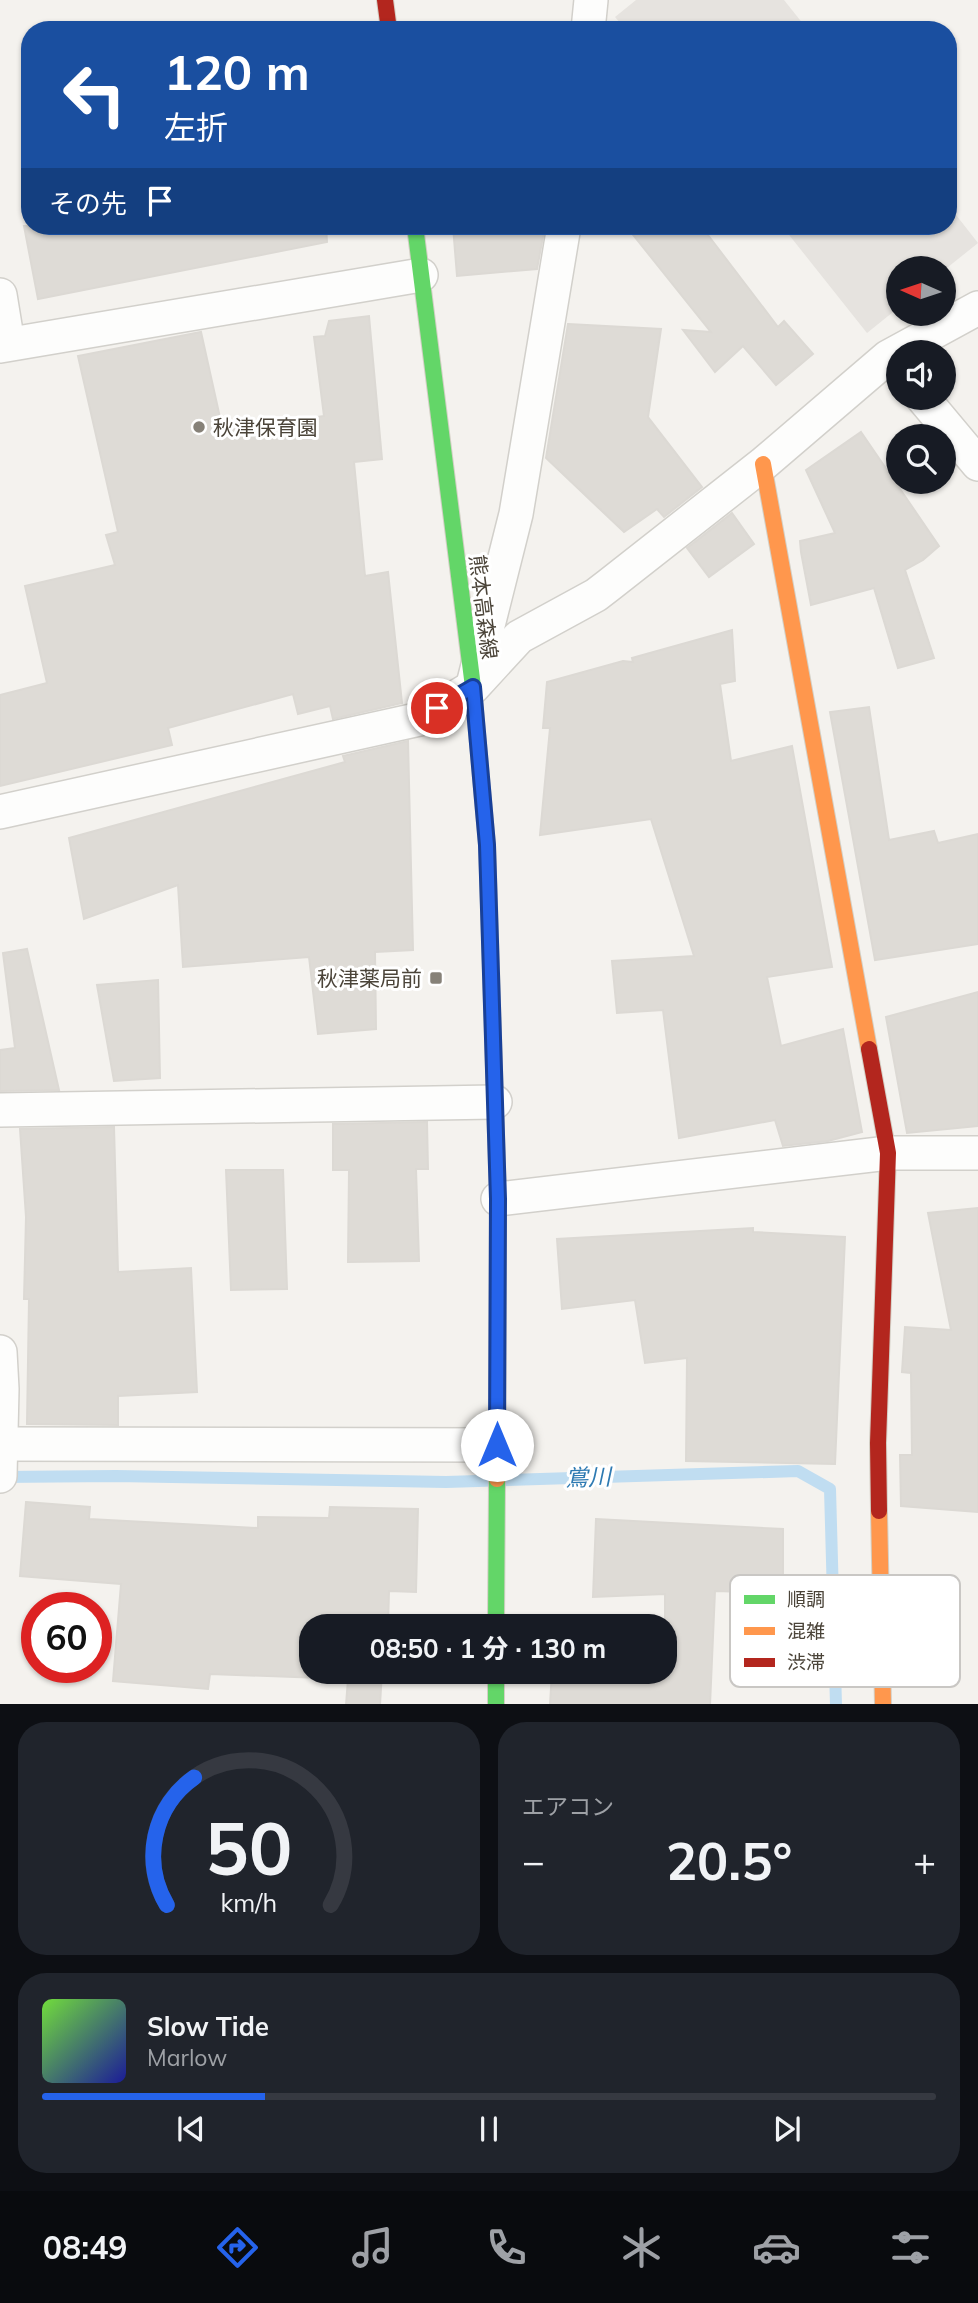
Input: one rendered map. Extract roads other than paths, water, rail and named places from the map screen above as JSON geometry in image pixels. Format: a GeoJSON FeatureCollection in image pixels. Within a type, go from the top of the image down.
{"type":"FeatureCollection","features":[{"type":"Feature","properties":{"kind":"main road"},"geometry":{"type":"LineString","coordinates":[[385,0],[388,21]]}},
{"type":"Feature","properties":{"kind":"main road","name":"熊本高森線"},"geometry":{"type":"LineString","coordinates":[[416,235],[473,687],[487,845],[498,1199],[496,1614]]}},
{"type":"Feature","properties":{"kind":"main road"},"geometry":{"type":"LineString","coordinates":[[763,464],[888,1153],[878,1443],[881,1575]]}},
{"type":"Feature","properties":{"kind":"main road"},"geometry":{"type":"LineString","coordinates":[[496,1684],[496,1704]]}},
{"type":"Feature","properties":{"kind":"street"},"geometry":{"type":"LineString","coordinates":[[589,21],[591,0]]}},
{"type":"Feature","properties":{"kind":"street"},"geometry":{"type":"LineString","coordinates":[[473,687],[516,514],[562,235]]}},
{"type":"Feature","properties":{"kind":"street"},"geometry":{"type":"LineString","coordinates":[[0,295],[4,345],[421,275]]}},
{"type":"Feature","properties":{"kind":"street"},"geometry":{"type":"LineString","coordinates":[[929,340],[978,308]]}},
{"type":"Feature","properties":{"kind":"street"},"geometry":{"type":"LineString","coordinates":[[0,812],[420,719],[473,687],[519,637],[596,595],[886,368]]}},
{"type":"Feature","properties":{"kind":"street"},"geometry":{"type":"LineString","coordinates":[[933,410],[978,464]]}},
{"type":"Feature","properties":{"kind":"street"},"geometry":{"type":"LineString","coordinates":[[0,1111],[495,1102]]}},
{"type":"Feature","properties":{"kind":"street"},"geometry":{"type":"LineString","coordinates":[[498,1199],[888,1153],[978,1153]]}},
{"type":"Feature","properties":{"kind":"street"},"geometry":{"type":"LineString","coordinates":[[0,1352],[1,1455],[497,1445]]}},
{"type":"Feature","properties":{"kind":"waterway","name":"鴬川"},"geometry":{"type":"LineString","coordinates":[[0,1477],[116,1476],[446,1482],[798,1471],[830,1489],[832,1575]]}},
{"type":"Feature","properties":{"kind":"waterway","name":"鴬川"},"geometry":{"type":"LineString","coordinates":[[836,1687],[836,1704]]}},
{"type":"Feature","properties":{"kind":"place","name":"秋津保育園"},"geometry":{"type":"Point","coordinates":[199,427]}},
{"type":"Feature","properties":{"kind":"place","name":"秋津薬局前"},"geometry":{"type":"Point","coordinates":[436,978]}}]}
